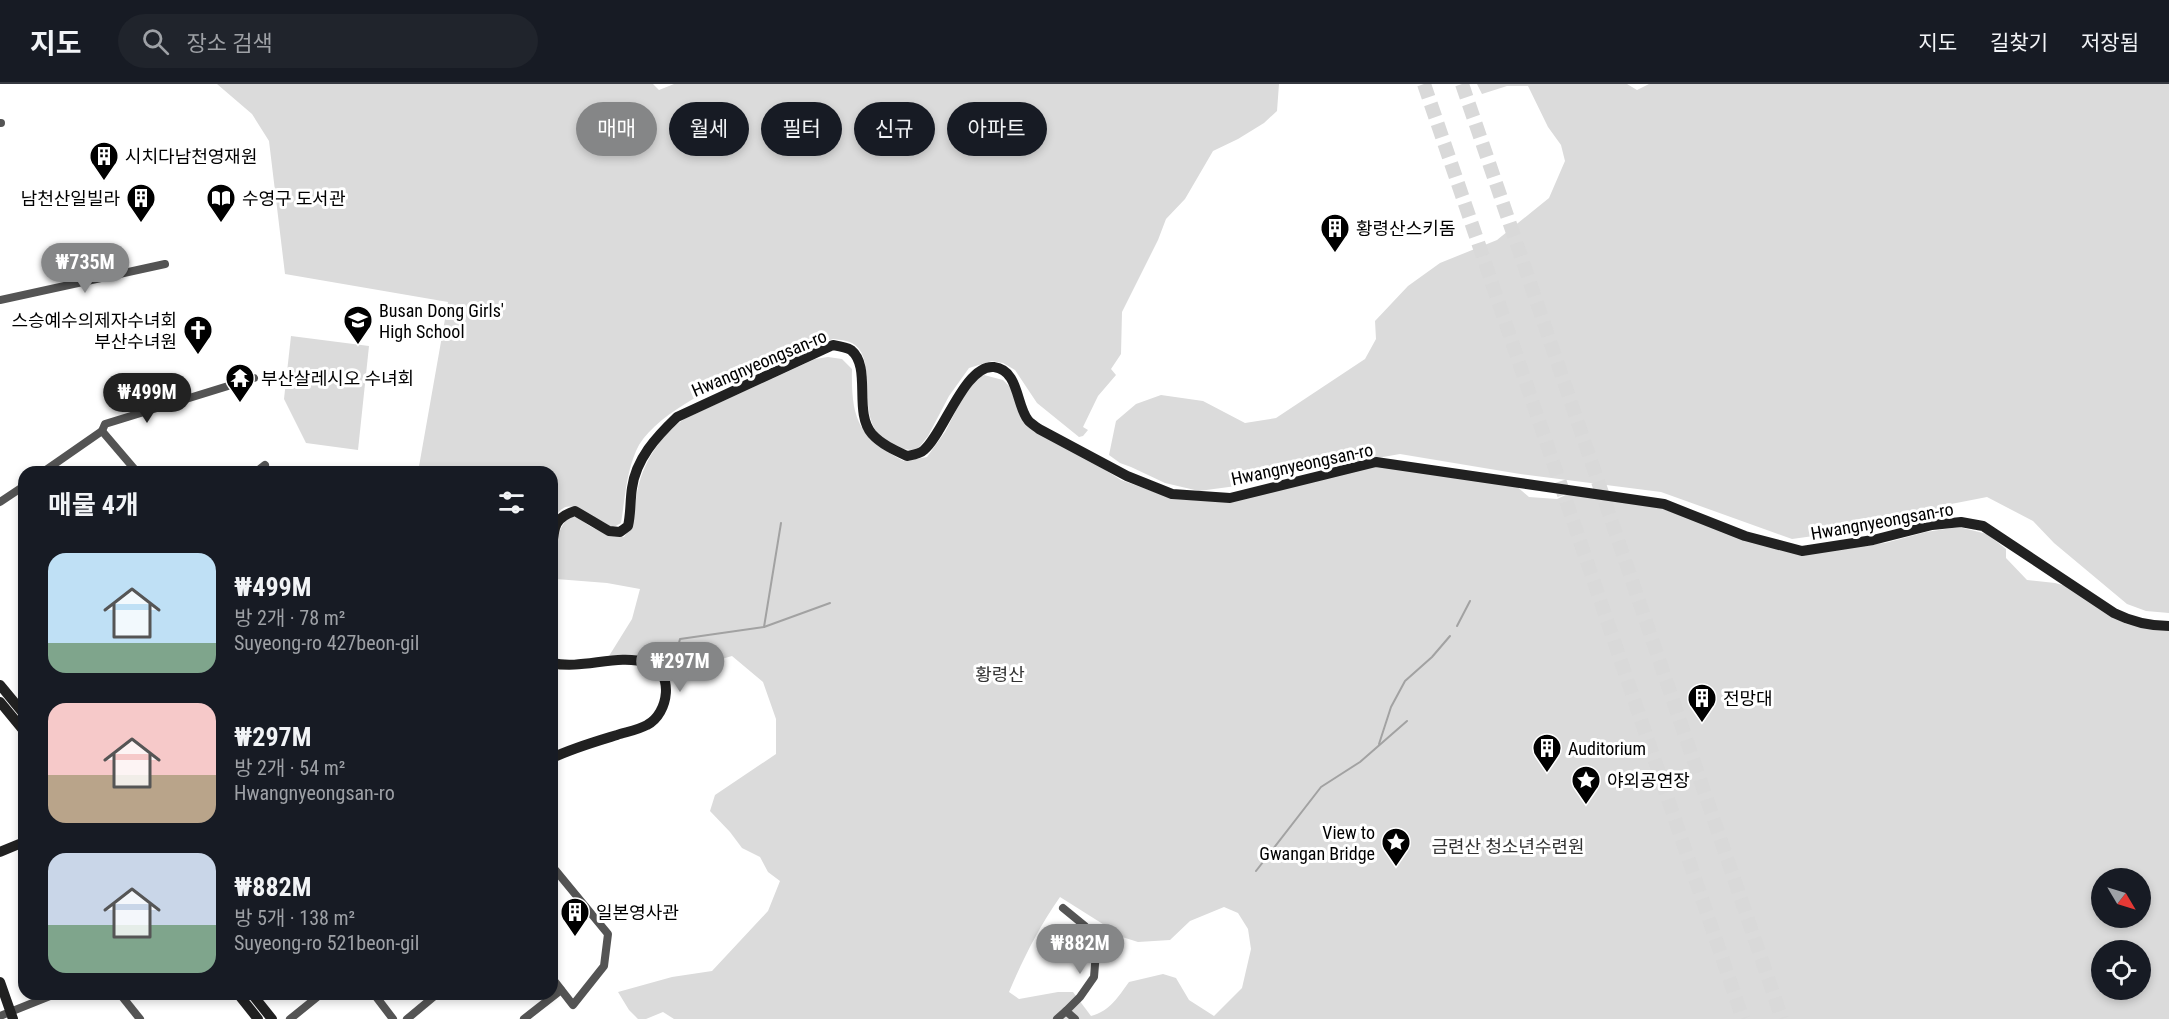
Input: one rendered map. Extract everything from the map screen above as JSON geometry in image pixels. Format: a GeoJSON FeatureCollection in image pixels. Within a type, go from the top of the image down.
{"type":"FeatureCollection","features":[{"type":"Feature","properties":{"kind":"street"},"geometry":{"type":"LineString","coordinates":[[0,300],[165,264]]}},
{"type":"Feature","properties":{"kind":"street","name":"Hwangnyeongsan-ro"},"geometry":{"type":"LineString","coordinates":[[558,521],[562,515],[575,511],[609,531],[620,532],[628,526],[632,509],[632,488],[638,465],[657,436],[677,417],[833,345],[849,348],[858,357],[861,368],[863,412],[870,432],[887,447],[907,456],[923,452],[936,436],[971,378],[986,368],[996,367],[1011,378],[1027,419],[1039,429],[1127,476],[1172,494],[1230,498],[1376,462],[1664,504],[1745,536],[1802,551],[1873,540],[1932,525],[1961,522],[1983,526],[2114,613],[2132,622],[2169,626]]}},
{"type":"Feature","properties":{"kind":"street"},"geometry":{"type":"LineString","coordinates":[[52,466],[102,431],[105,424],[254,378]]}},
{"type":"Feature","properties":{"kind":"street"},"geometry":{"type":"LineString","coordinates":[[102,431],[131,466]]}},
{"type":"Feature","properties":{"kind":"street"},"geometry":{"type":"LineString","coordinates":[[0,502],[18,490]]}},
{"type":"Feature","properties":{"kind":"street"},"geometry":{"type":"LineString","coordinates":[[558,664],[565,666],[632,660],[650,663],[665,677],[666,696],[661,712],[649,725],[574,748],[558,755]]}},
{"type":"Feature","properties":{"kind":"street"},"geometry":{"type":"LineString","coordinates":[[0,685],[18,707]]}},
{"type":"Feature","properties":{"kind":"street"},"geometry":{"type":"LineString","coordinates":[[0,702],[18,724]]}},
{"type":"Feature","properties":{"kind":"street"},"geometry":{"type":"LineString","coordinates":[[0,852],[18,844]]}},
{"type":"Feature","properties":{"kind":"street"},"geometry":{"type":"LineString","coordinates":[[558,873],[608,934],[604,966],[573,1005],[558,986]]}},
{"type":"Feature","properties":{"kind":"street"},"geometry":{"type":"LineString","coordinates":[[1058,1019],[1080,997],[1094,977],[1096,952],[1085,926],[1063,909]]}},
{"type":"Feature","properties":{"kind":"street"},"geometry":{"type":"LineString","coordinates":[[0,982],[8,1015],[42,1000]]}},
{"type":"Feature","properties":{"kind":"street"},"geometry":{"type":"LineString","coordinates":[[125,1000],[140,1019]]}},
{"type":"Feature","properties":{"kind":"street"},"geometry":{"type":"LineString","coordinates":[[243,1000],[258,1019]]}},
{"type":"Feature","properties":{"kind":"street"},"geometry":{"type":"LineString","coordinates":[[257,1000],[272,1019]]}},
{"type":"Feature","properties":{"kind":"street"},"geometry":{"type":"LineString","coordinates":[[290,1019],[314,1000]]}},
{"type":"Feature","properties":{"kind":"street"},"geometry":{"type":"LineString","coordinates":[[379,1000],[393,1019]]}},
{"type":"Feature","properties":{"kind":"street"},"geometry":{"type":"LineString","coordinates":[[407,1019],[430,1000]]}},
{"type":"Feature","properties":{"kind":"street"},"geometry":{"type":"LineString","coordinates":[[524,1019],[548,1000]]}},
{"type":"Feature","properties":{"kind":"street"},"geometry":{"type":"LineString","coordinates":[[1066,1011],[1075,1019]]}},
{"type":"Feature","properties":{"kind":"green space"},"geometry":{"type":"Polygon","coordinates":[[[217,84],[653,84],[659,90],[674,84],[1279,84],[1277,111],[1264,123],[1213,151],[1185,199],[1166,219],[1122,312],[1121,354],[1111,369],[1116,375],[1098,396],[1083,427],[1088,430],[1083,436],[1079,437],[1037,403],[1015,370],[1003,363],[992,361],[969,368],[949,396],[928,436],[917,450],[897,448],[884,440],[873,426],[869,414],[867,375],[861,353],[852,343],[833,339],[724,383],[695,398],[649,432],[636,451],[633,460],[621,523],[612,528],[576,508],[568,506],[558,513],[558,466],[419,466],[448,302],[285,274],[269,141],[252,114],[217,84]]]}},
{"type":"Feature","properties":{"kind":"green space"},"geometry":{"type":"Polygon","coordinates":[[[1477,84],[1627,84],[1637,90],[1649,84],[2169,84],[2169,613],[2146,611],[2127,604],[2054,543],[2033,521],[1987,497],[1946,505],[1900,524],[1792,539],[1661,492],[1520,474],[1400,454],[1298,472],[1251,484],[1199,491],[1165,483],[1120,463],[1109,455],[1116,421],[1136,404],[1161,395],[1203,401],[1245,423],[1276,418],[1365,359],[1376,339],[1375,321],[1408,286],[1440,263],[1497,240],[1549,198],[1565,161],[1561,145],[1548,127],[1528,86],[1507,86],[1482,94],[1477,84]]]}},
{"type":"Feature","properties":{"kind":"green space"},"geometry":{"type":"Polygon","coordinates":[[[291,336],[369,346],[358,450],[306,443],[284,399],[291,336]]]}},
{"type":"Feature","properties":{"kind":"green space","name":"황령산"},"geometry":{"type":"Polygon","coordinates":[[[828,357],[842,359],[852,369],[853,401],[860,425],[867,435],[876,444],[904,461],[927,457],[945,432],[962,399],[977,378],[984,375],[1003,380],[1011,388],[1020,416],[1121,480],[1174,499],[1227,502],[1375,466],[1514,484],[1529,497],[1557,499],[1568,494],[1657,507],[1784,551],[1885,543],[1926,532],[1959,527],[1987,534],[2006,549],[2006,558],[2027,580],[2066,586],[2126,624],[2169,630],[2169,1019],[674,1019],[663,1012],[646,1019],[638,1019],[629,1010],[618,992],[672,977],[712,971],[768,911],[780,881],[768,872],[760,857],[742,848],[710,811],[715,795],[776,754],[776,719],[763,682],[732,656],[698,666],[663,654],[609,656],[632,619],[640,589],[607,583],[558,579],[558,536],[569,517],[578,517],[600,531],[624,537],[633,520],[639,482],[648,461],[660,442],[684,419],[815,359],[828,357]],[[1060,897],[1032,943],[1009,992],[1019,999],[1058,992],[1073,992],[1091,1016],[1108,1007],[1129,982],[1163,974],[1176,978],[1189,1000],[1214,1016],[1242,988],[1251,949],[1248,929],[1238,913],[1224,907],[1190,921],[1170,940],[1138,942],[1119,936],[1060,897]]]}},
{"type":"Feature","properties":{"kind":"waterway"},"geometry":{"type":"LineString","coordinates":[[764,627],[781,523]]}},
{"type":"Feature","properties":{"kind":"waterway"},"geometry":{"type":"LineString","coordinates":[[1457,626],[1470,601]]}},
{"type":"Feature","properties":{"kind":"waterway"},"geometry":{"type":"LineString","coordinates":[[673,666],[680,639],[764,627],[830,603]]}},
{"type":"Feature","properties":{"kind":"waterway"},"geometry":{"type":"LineString","coordinates":[[1379,744],[1391,707],[1405,681],[1432,657],[1450,636]]}},
{"type":"Feature","properties":{"kind":"waterway"},"geometry":{"type":"LineString","coordinates":[[1256,871],[1321,787],[1360,762],[1407,721]]}},
{"type":"Feature","properties":{"kind":"tunnel"},"geometry":{"type":"LineString","coordinates":[[1424,84],[1743,1019]]}},
{"type":"Feature","properties":{"kind":"tunnel"},"geometry":{"type":"LineString","coordinates":[[1462,84],[1782,1019]]}},
{"type":"Feature","properties":{"kind":"place","name":"시치다남천영재원"},"geometry":{"type":"Point","coordinates":[104,182]}},
{"type":"Feature","properties":{"kind":"place","name":"남천산일빌라"},"geometry":{"type":"Point","coordinates":[141,224]}},
{"type":"Feature","properties":{"kind":"place","name":"수영구 도서관"},"geometry":{"type":"Point","coordinates":[221,224]}},
{"type":"Feature","properties":{"kind":"place","name":"황령산스키돔"},"geometry":{"type":"Point","coordinates":[1335,254]}},
{"type":"Feature","properties":{"kind":"place","name":"Busan Dong Girls' High School"},"geometry":{"type":"Point","coordinates":[358,346]}},
{"type":"Feature","properties":{"kind":"place","name":"스승예수의제자수녀회 부산수녀원"},"geometry":{"type":"Point","coordinates":[198,356]}},
{"type":"Feature","properties":{"kind":"place","name":"부산살레시오 수녀회"},"geometry":{"type":"Point","coordinates":[240,404]}},
{"type":"Feature","properties":{"kind":"place","name":"전망대"},"geometry":{"type":"Point","coordinates":[1702,724]}},
{"type":"Feature","properties":{"kind":"place","name":"Auditorium"},"geometry":{"type":"Point","coordinates":[1547,774]}},
{"type":"Feature","properties":{"kind":"place","name":"야외공연장"},"geometry":{"type":"Point","coordinates":[1586,806]}},
{"type":"Feature","properties":{"kind":"place","name":"View to Gwangan Bridge"},"geometry":{"type":"Point","coordinates":[1396,868]}},
{"type":"Feature","properties":{"kind":"place","name":"일본영사관"},"geometry":{"type":"Point","coordinates":[575,938]}},
{"type":"Feature","properties":{"kind":"park label","name":"금련산 청소년수련원"},"geometry":{"type":"Point","coordinates":[1508,846]}}]}
